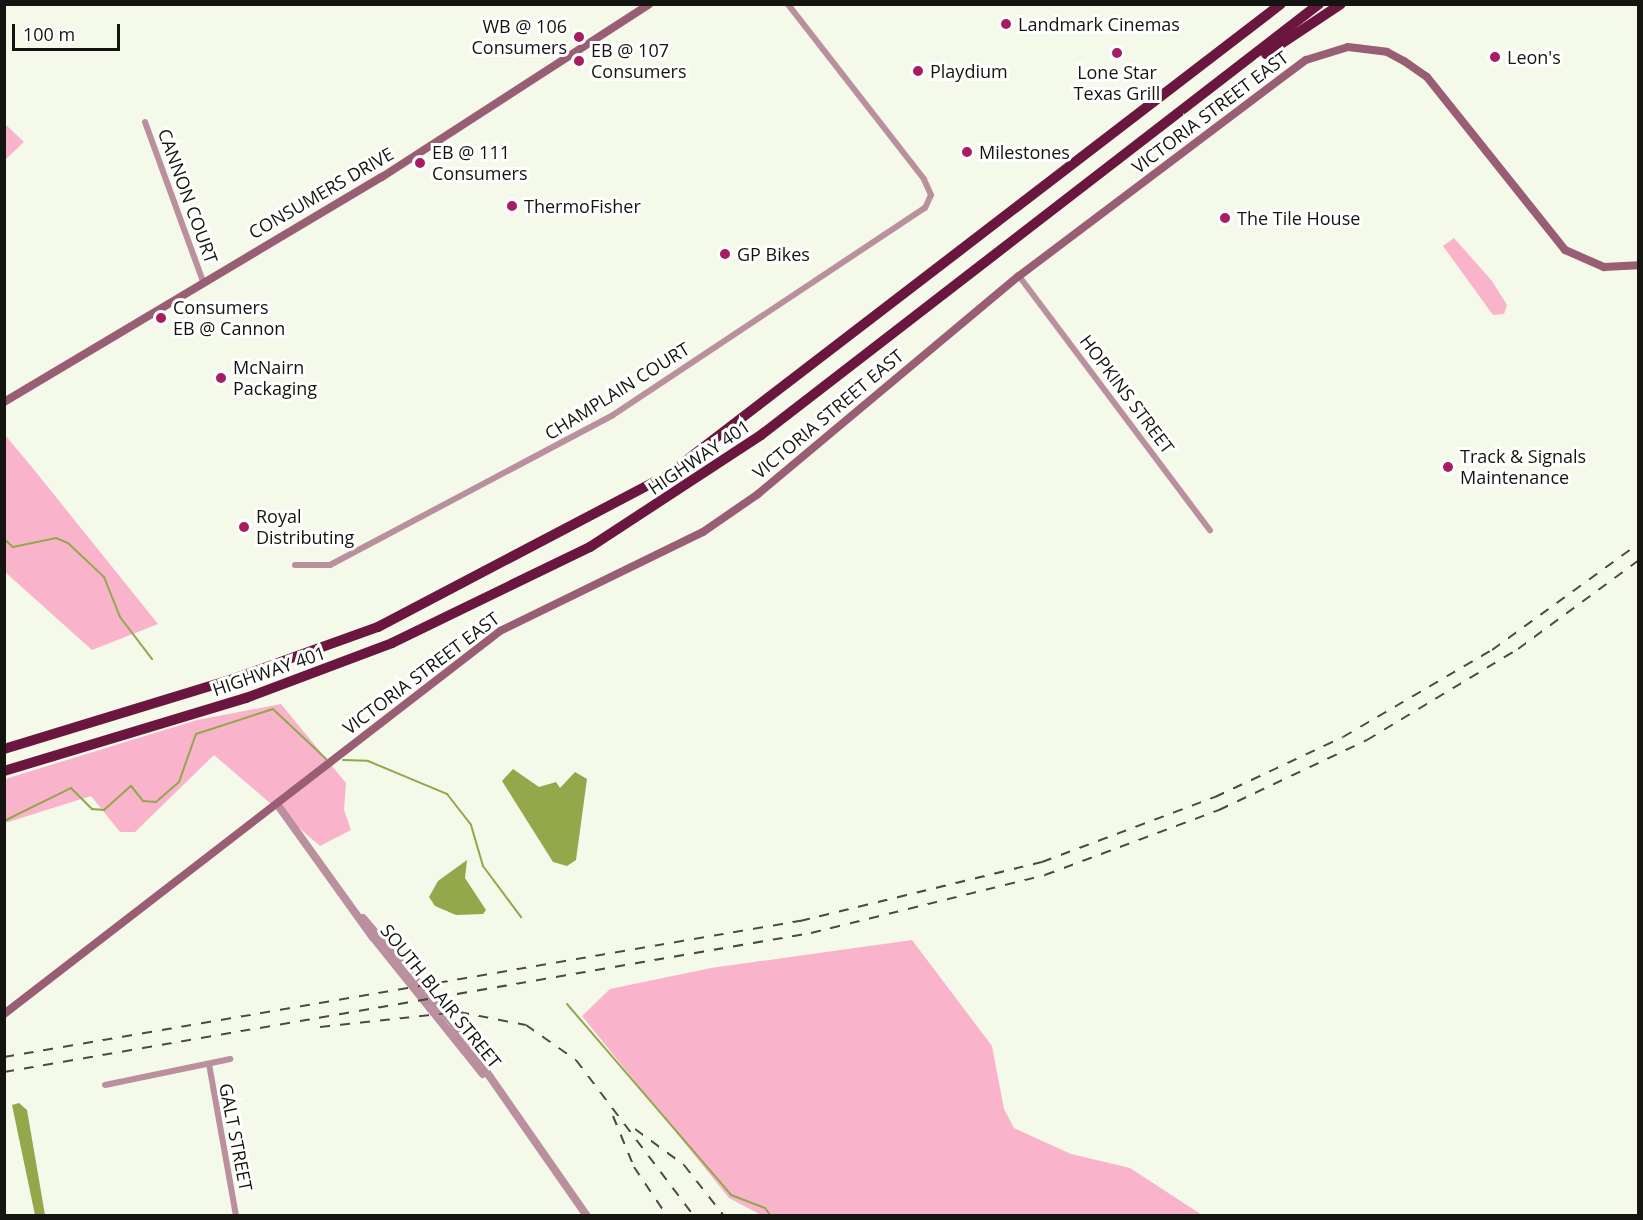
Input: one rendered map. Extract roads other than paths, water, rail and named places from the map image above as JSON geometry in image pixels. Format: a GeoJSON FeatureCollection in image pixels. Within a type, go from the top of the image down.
{"type":"FeatureCollection","features":[{"type":"Feature","properties":{"kind":"highway"},"geometry":{"type":"LineString","coordinates":[[1218,53],[1272,4]]}},
{"type":"Feature","properties":{"kind":"highway","name":"HIGHWAY 401"},"geometry":{"type":"LineString","coordinates":[[4,749],[225,682],[378,627],[666,476],[1281,4]]}},
{"type":"Feature","properties":{"kind":"highway","name":"HIGHWAY 401"},"geometry":{"type":"LineString","coordinates":[[4,771],[246,698],[392,643],[590,547],[761,435],[1319,4]]}},
{"type":"Feature","properties":{"kind":"highway"},"geometry":{"type":"LineString","coordinates":[[1198,99],[1341,4]]}},
{"type":"Feature","properties":{"kind":"main road","name":"CONSUMERS DRIVE"},"geometry":{"type":"LineString","coordinates":[[4,402],[513,96],[649,4]]}},
{"type":"Feature","properties":{"kind":"main road","name":"VICTORIA STREET EAST"},"geometry":{"type":"LineString","coordinates":[[4,1014],[500,631],[703,532],[758,494],[1019,276],[1306,60],[1348,47],[1387,52],[1427,77],[1565,250],[1604,267],[1638,265]]}},
{"type":"Feature","properties":{"kind":"street","name":"CHAMPLAIN COURT"},"geometry":{"type":"LineString","coordinates":[[295,565],[330,565],[613,415],[925,208],[932,195],[789,4]]}},
{"type":"Feature","properties":{"kind":"street","name":"CANNON COURT"},"geometry":{"type":"LineString","coordinates":[[145,122],[203,281]]}},
{"type":"Feature","properties":{"kind":"street","name":"HOPKINS STREET"},"geometry":{"type":"LineString","coordinates":[[1019,276],[1210,530]]}},
{"type":"Feature","properties":{"kind":"street","name":"SOUTH BLAIR STREET"},"geometry":{"type":"LineString","coordinates":[[277,804],[363,918],[451,1021],[587,1215]]}},
{"type":"Feature","properties":{"kind":"street"},"geometry":{"type":"LineString","coordinates":[[105,1085],[230,1059]]}},
{"type":"Feature","properties":{"kind":"street","name":"GALT STREET"},"geometry":{"type":"LineString","coordinates":[[210,1064],[236,1215]]}},
{"type":"Feature","properties":{"kind":"waterway"},"geometry":{"type":"LineString","coordinates":[[4,539],[13,547],[56,538],[68,543],[104,577],[120,617],[152,659]]}},
{"type":"Feature","properties":{"kind":"waterway"},"geometry":{"type":"LineString","coordinates":[[4,821],[71,788],[92,809],[104,810],[131,786],[143,801],[156,802],[179,782],[196,734],[273,709],[326,759]]}},
{"type":"Feature","properties":{"kind":"waterway"},"geometry":{"type":"LineString","coordinates":[[343,760],[368,761],[447,794],[471,825],[483,866],[521,917]]}},
{"type":"Feature","properties":{"kind":"waterway"},"geometry":{"type":"LineString","coordinates":[[567,1004],[731,1195],[765,1208],[771,1216]]}},
{"type":"Feature","properties":{"kind":"railway"},"geometry":{"type":"LineString","coordinates":[[4,1057],[800,921],[1042,862],[1215,797],[1343,737],[1492,650],[1638,544]]}},
{"type":"Feature","properties":{"kind":"railway"},"geometry":{"type":"LineString","coordinates":[[4,1072],[811,933],[1045,875],[1219,810],[1367,740],[1518,649],[1638,561]]}},
{"type":"Feature","properties":{"kind":"railway"},"geometry":{"type":"LineString","coordinates":[[320,1027],[459,1012],[526,1025],[576,1060],[694,1216]]}},
{"type":"Feature","properties":{"kind":"railway"},"geometry":{"type":"LineString","coordinates":[[613,1116],[634,1167],[667,1216]]}},
{"type":"Feature","properties":{"kind":"railway"},"geometry":{"type":"LineString","coordinates":[[635,1129],[684,1165],[724,1216]]}},
{"type":"Feature","properties":{"kind":"place","name":"Landmark Cinemas"},"geometry":{"type":"Point","coordinates":[1006,24]}},
{"type":"Feature","properties":{"kind":"place","name":"WB @ 106 Consumers"},"geometry":{"type":"Point","coordinates":[579,37]}},
{"type":"Feature","properties":{"kind":"place","name":"Lone Star Texas Grill"},"geometry":{"type":"Point","coordinates":[1117,53]}},
{"type":"Feature","properties":{"kind":"place","name":"Leon's"},"geometry":{"type":"Point","coordinates":[1495,57]}},
{"type":"Feature","properties":{"kind":"place","name":"EB @ 107 Consumers"},"geometry":{"type":"Point","coordinates":[579,61]}},
{"type":"Feature","properties":{"kind":"place","name":"Playdium"},"geometry":{"type":"Point","coordinates":[918,71]}},
{"type":"Feature","properties":{"kind":"place","name":"Milestones"},"geometry":{"type":"Point","coordinates":[967,152]}},
{"type":"Feature","properties":{"kind":"place","name":"EB @ 111 Consumers"},"geometry":{"type":"Point","coordinates":[420,163]}},
{"type":"Feature","properties":{"kind":"place","name":"ThermoFisher"},"geometry":{"type":"Point","coordinates":[512,206]}},
{"type":"Feature","properties":{"kind":"place","name":"The Tile House"},"geometry":{"type":"Point","coordinates":[1225,218]}},
{"type":"Feature","properties":{"kind":"place","name":"GP Bikes"},"geometry":{"type":"Point","coordinates":[725,254]}},
{"type":"Feature","properties":{"kind":"place","name":"Consumers EB @ Cannon"},"geometry":{"type":"Point","coordinates":[161,318]}},
{"type":"Feature","properties":{"kind":"place","name":"McNairn Packaging"},"geometry":{"type":"Point","coordinates":[221,378]}},
{"type":"Feature","properties":{"kind":"place","name":"Track & Signals Maintenance"},"geometry":{"type":"Point","coordinates":[1448,467]}},
{"type":"Feature","properties":{"kind":"place","name":"Royal Distributing"},"geometry":{"type":"Point","coordinates":[244,527]}}]}
